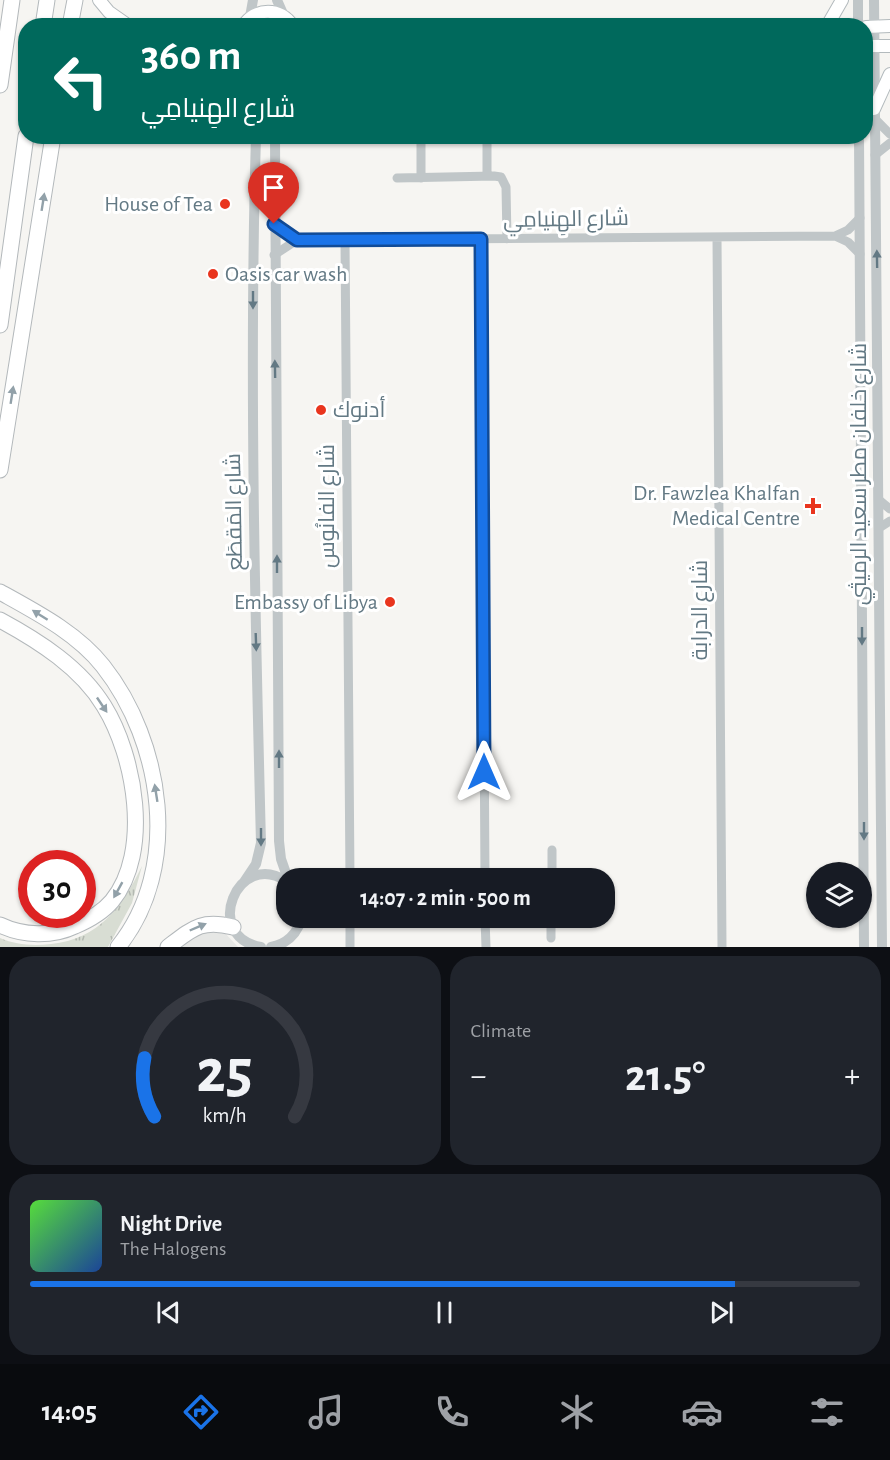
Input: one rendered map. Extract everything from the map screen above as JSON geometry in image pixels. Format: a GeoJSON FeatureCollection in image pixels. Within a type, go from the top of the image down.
{"type":"FeatureCollection","features":[{"type":"Feature","properties":{"kind":"highway"},"geometry":{"type":"LineString","coordinates":[[0,85],[12,0]]}},
{"type":"Feature","properties":{"kind":"highway"},"geometry":{"type":"LineString","coordinates":[[44,18],[47,0]]}},
{"type":"Feature","properties":{"kind":"highway"},"geometry":{"type":"LineString","coordinates":[[72,18],[75,0]]}},
{"type":"Feature","properties":{"kind":"highway"},"geometry":{"type":"LineString","coordinates":[[0,325],[25,144]]}},
{"type":"Feature","properties":{"kind":"highway"},"geometry":{"type":"LineString","coordinates":[[0,470],[52,144]]}},
{"type":"Feature","properties":{"kind":"highway"},"geometry":{"type":"LineString","coordinates":[[0,592],[54,623],[78,641],[102,665],[124,697],[140,730],[151,766],[158,808],[156,851],[145,897],[126,937],[117,947]]}},
{"type":"Feature","properties":{"kind":"highway"},"geometry":{"type":"LineString","coordinates":[[0,620],[64,662],[83,680],[104,706],[120,737],[131,771],[136,808],[134,843],[128,873],[112,900],[94,917],[69,929],[38,934],[10,930],[0,925]]}},
{"type":"Feature","properties":{"kind":"highway"},"geometry":{"type":"LineString","coordinates":[[168,947],[202,924],[215,923],[236,931]]}},
{"type":"Feature","properties":{"kind":"main road"},"geometry":{"type":"LineString","coordinates":[[99,0],[118,18]]}},
{"type":"Feature","properties":{"kind":"main road"},"geometry":{"type":"LineString","coordinates":[[832,18],[843,0]]}},
{"type":"Feature","properties":{"kind":"main road"},"geometry":{"type":"LineString","coordinates":[[252,18],[267,11],[282,18]]}},
{"type":"Feature","properties":{"kind":"main road"},"geometry":{"type":"LineString","coordinates":[[873,26],[890,26]]}},
{"type":"Feature","properties":{"kind":"main road"},"geometry":{"type":"LineString","coordinates":[[873,46],[890,46]]}},
{"type":"Feature","properties":{"kind":"main road"},"geometry":{"type":"LineString","coordinates":[[874,114],[890,74]]}},
{"type":"Feature","properties":{"kind":"main road"},"geometry":{"type":"LineString","coordinates":[[48,171],[57,144]]}},
{"type":"Feature","properties":{"kind":"street"},"geometry":{"type":"LineString","coordinates":[[246,18],[253,0]]}},
{"type":"Feature","properties":{"kind":"street"},"geometry":{"type":"LineString","coordinates":[[277,0],[288,18]]}},
{"type":"Feature","properties":{"kind":"street"},"geometry":{"type":"LineString","coordinates":[[858,0],[858,18]]}},
{"type":"Feature","properties":{"kind":"street","name":"شارع خلفان مطر سعيد الرميثي"},"geometry":{"type":"LineString","coordinates":[[871,18],[874,0]]}},
{"type":"Feature","properties":{"kind":"street","name":"شارع خلفان مطر سعيد الرميثي"},"geometry":{"type":"LineString","coordinates":[[873,100],[878,299],[882,947]]}},
{"type":"Feature","properties":{"kind":"street"},"geometry":{"type":"LineString","coordinates":[[874,114],[890,134]]}},
{"type":"Feature","properties":{"kind":"street"},"geometry":{"type":"LineString","coordinates":[[875,155],[890,143]]}},
{"type":"Feature","properties":{"kind":"street","name":"شارع المَقطَع"},"geometry":{"type":"LineString","coordinates":[[236,931],[230,917],[232,898],[256,864],[261,843],[253,530],[256,144]]}},
{"type":"Feature","properties":{"kind":"street","name":"شارع المَقطَع"},"geometry":{"type":"LineString","coordinates":[[274,144],[279,841],[284,868]]}},
{"type":"Feature","properties":{"kind":"street"},"geometry":{"type":"LineString","coordinates":[[421,144],[421,178]]}},
{"type":"Feature","properties":{"kind":"street"},"geometry":{"type":"LineString","coordinates":[[487,144],[487,176]]}},
{"type":"Feature","properties":{"kind":"street","name":"شارع خلفان مطر سعيد الرميثي"},"geometry":{"type":"LineString","coordinates":[[859,144],[864,947]]}},
{"type":"Feature","properties":{"kind":"street"},"geometry":{"type":"LineString","coordinates":[[397,178],[498,176],[506,183],[507,239]]}},
{"type":"Feature","properties":{"kind":"street"},"geometry":{"type":"LineString","coordinates":[[835,236],[848,230],[860,218]]}},
{"type":"Feature","properties":{"kind":"street"},"geometry":{"type":"LineString","coordinates":[[274,224],[297,240],[274,255]]}},
{"type":"Feature","properties":{"kind":"street"},"geometry":{"type":"LineString","coordinates":[[835,236],[848,242],[860,254]]}},
{"type":"Feature","properties":{"kind":"street","name":"شارع الهِنيامِي"},"geometry":{"type":"LineString","coordinates":[[297,240],[835,236]]}},
{"type":"Feature","properties":{"kind":"street","name":"شارع الدرابة"},"geometry":{"type":"LineString","coordinates":[[717,237],[722,947]]}},
{"type":"Feature","properties":{"kind":"street"},"geometry":{"type":"LineString","coordinates":[[481,239],[485,868]]}},
{"type":"Feature","properties":{"kind":"street","name":"شارع الفانُوس"},"geometry":{"type":"LineString","coordinates":[[345,240],[350,868]]}},
{"type":"Feature","properties":{"kind":"street"},"geometry":{"type":"LineString","coordinates":[[860,299],[868,303],[878,299]]}},
{"type":"Feature","properties":{"kind":"street"},"geometry":{"type":"LineString","coordinates":[[879,500],[890,509]]}},
{"type":"Feature","properties":{"kind":"street"},"geometry":{"type":"LineString","coordinates":[[879,528],[890,521]]}},
{"type":"Feature","properties":{"kind":"street"},"geometry":{"type":"LineString","coordinates":[[552,850],[552,868]]}},
{"type":"Feature","properties":{"kind":"street"},"geometry":{"type":"LineString","coordinates":[[244,882],[262,874],[276,876]]}},
{"type":"Feature","properties":{"kind":"street"},"geometry":{"type":"LineString","coordinates":[[271,947],[283,945],[298,928]]}},
{"type":"Feature","properties":{"kind":"street"},"geometry":{"type":"LineString","coordinates":[[350,928],[350,947]]}},
{"type":"Feature","properties":{"kind":"street"},"geometry":{"type":"LineString","coordinates":[[485,928],[486,947]]}},
{"type":"Feature","properties":{"kind":"street"},"geometry":{"type":"LineString","coordinates":[[551,938],[552,928]]}},
{"type":"Feature","properties":{"kind":"street"},"geometry":{"type":"LineString","coordinates":[[236,931],[244,947]]}},
{"type":"Feature","properties":{"kind":"street"},"geometry":{"type":"LineString","coordinates":[[236,931],[246,942],[261,947]]}},
{"type":"Feature","properties":{"kind":"shaded area"},"geometry":{"type":"Polygon","coordinates":[[[202,931],[223,931],[238,947],[181,947],[202,931]]]}},
{"type":"Feature","properties":{"kind":"green space"},"geometry":{"type":"Polygon","coordinates":[[[142,866],[132,903],[108,947],[0,947],[0,938],[18,944],[38,945],[68,941],[83,935],[96,928],[107,918],[142,866]]]}},
{"type":"Feature","properties":{"kind":"place","name":"House of Tea"},"geometry":{"type":"Point","coordinates":[225,204]}},
{"type":"Feature","properties":{"kind":"place","name":"Oasis car wash"},"geometry":{"type":"Point","coordinates":[213,274]}},
{"type":"Feature","properties":{"kind":"place","name":"أدنوك"},"geometry":{"type":"Point","coordinates":[321,410]}},
{"type":"Feature","properties":{"kind":"place","name":"Dr. Fawzlea Khalfan Medical Centre"},"geometry":{"type":"Point","coordinates":[813,506]}},
{"type":"Feature","properties":{"kind":"place","name":"Embassy of Libya"},"geometry":{"type":"Point","coordinates":[390,602]}},
{"type":"Feature","properties":{"kind":"route"},"geometry":{"type":"LineString","coordinates":[[274,224],[297,240],[481,239],[484,772]]}}]}
